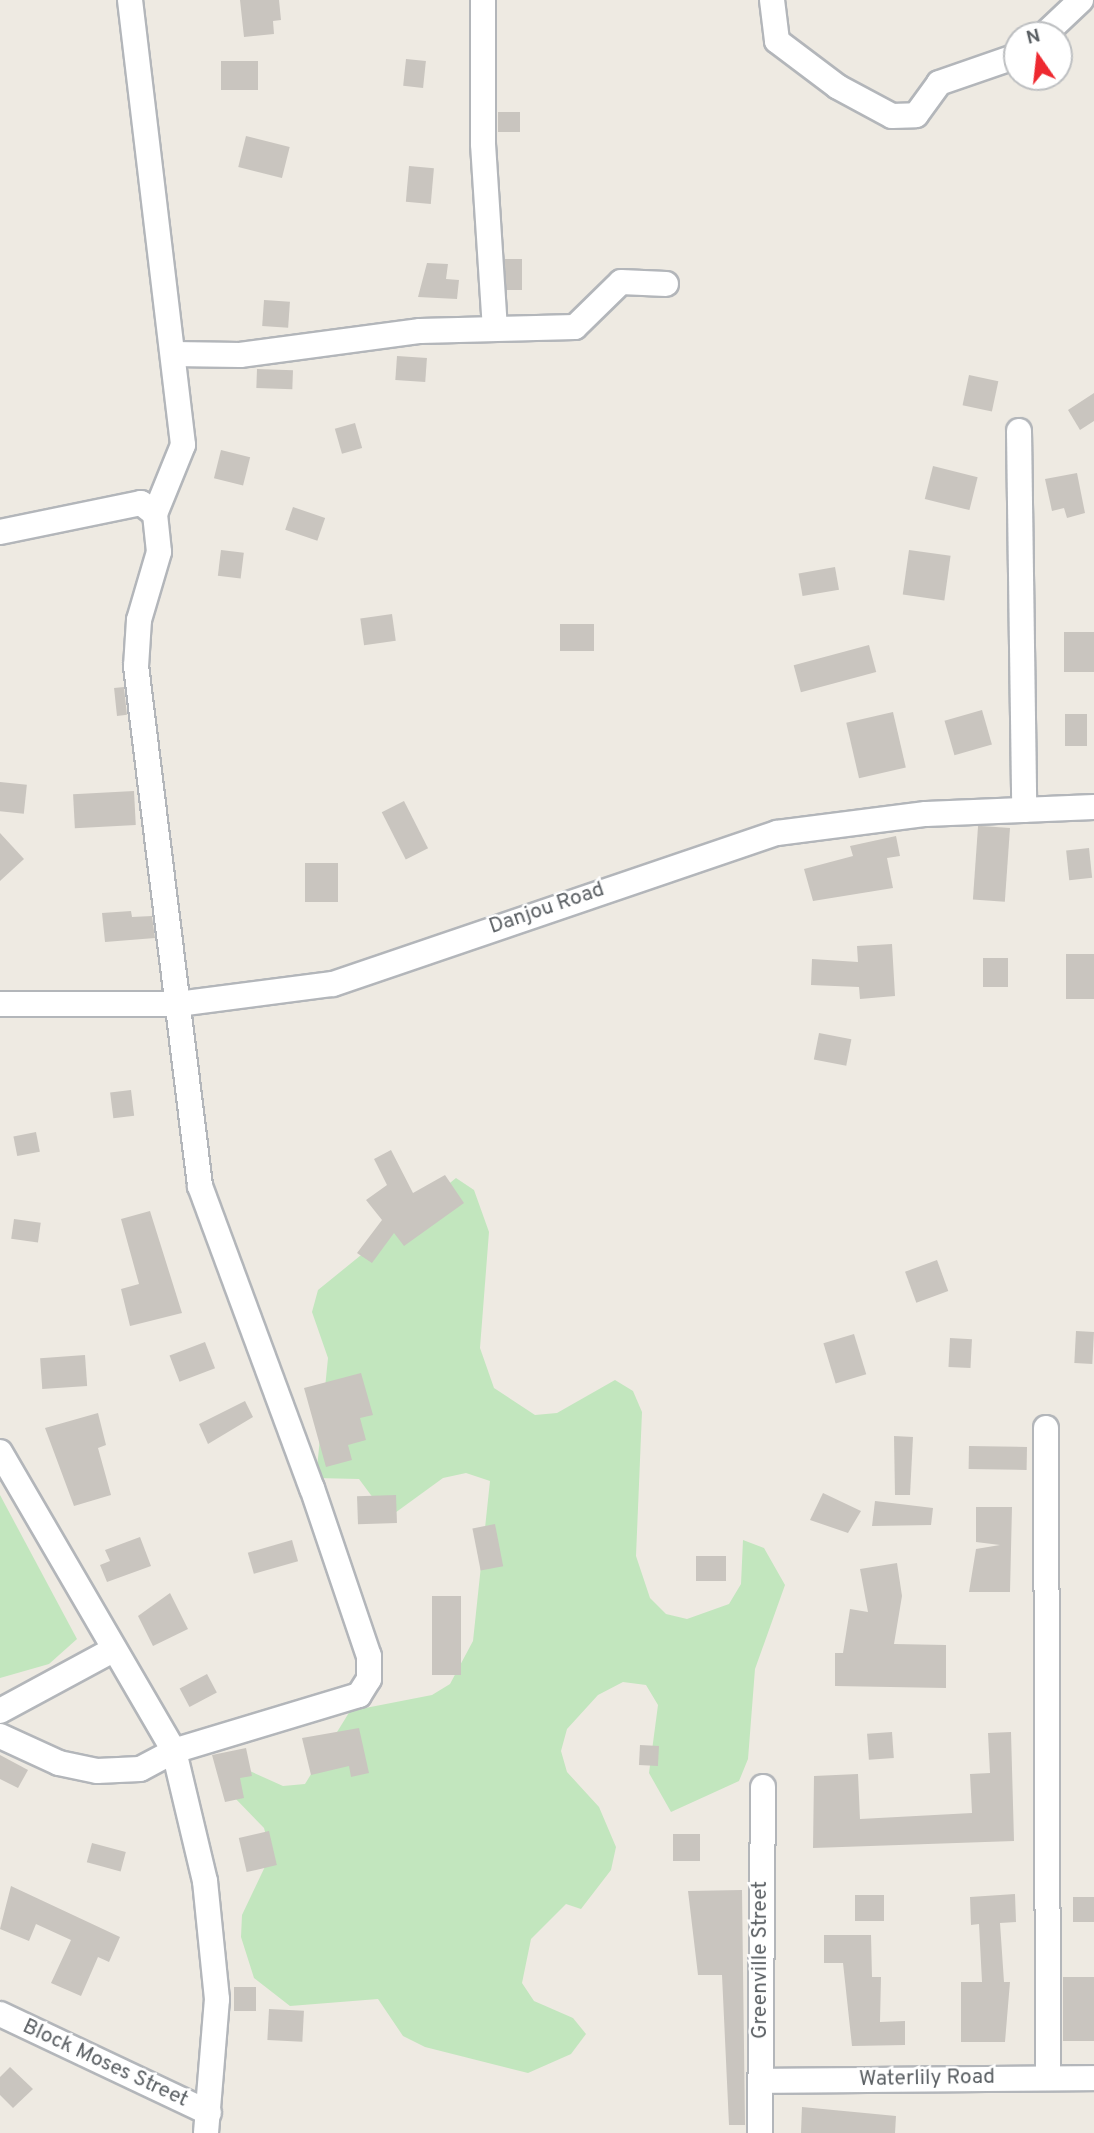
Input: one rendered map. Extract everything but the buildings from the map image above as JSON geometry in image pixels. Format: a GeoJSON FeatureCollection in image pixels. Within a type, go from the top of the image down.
{"type":"FeatureCollection","features":[{"type":"Feature","properties":{"kind":"street"},"geometry":{"type":"LineString","coordinates":[[0,1736],[59,1763],[97,1771],[140,1769],[174,1751],[359,1695],[369,1679],[369,1656],[316,1501],[200,1186],[136,666],[139,620],[159,552],[155,514],[183,445],[130,0]]}},
{"type":"Feature","properties":{"kind":"street"},"geometry":{"type":"LineString","coordinates":[[483,0],[482,144],[495,329]]}},
{"type":"Feature","properties":{"kind":"street"},"geometry":{"type":"LineString","coordinates":[[772,0],[777,41],[838,87],[892,116],[916,115],[939,83],[1003,61]]}},
{"type":"Feature","properties":{"kind":"street"},"geometry":{"type":"LineString","coordinates":[[1059,21],[1081,0]]}},
{"type":"Feature","properties":{"kind":"street"},"geometry":{"type":"LineString","coordinates":[[174,354],[240,355],[420,331],[575,327],[621,282],[666,284]]}},
{"type":"Feature","properties":{"kind":"street"},"geometry":{"type":"LineString","coordinates":[[1019,431],[1024,810]]}},
{"type":"Feature","properties":{"kind":"street"},"geometry":{"type":"LineString","coordinates":[[0,532],[141,503],[155,514]]}},
{"type":"Feature","properties":{"kind":"street","name":"Danjou Road"},"geometry":{"type":"LineString","coordinates":[[0,1004],[178,1004],[333,984],[755,839],[817,824],[1094,807]]}},
{"type":"Feature","properties":{"kind":"street"},"geometry":{"type":"LineString","coordinates":[[1046,1428],[1048,2078]]}},
{"type":"Feature","properties":{"kind":"street"},"geometry":{"type":"LineString","coordinates":[[0,1452],[174,1751],[205,1881],[217,1999],[207,2123]]}},
{"type":"Feature","properties":{"kind":"street"},"geometry":{"type":"LineString","coordinates":[[0,1712],[113,1650]]}},
{"type":"Feature","properties":{"kind":"street","name":"Greenville Street"},"geometry":{"type":"LineString","coordinates":[[760,2133],[763,1787]]}},
{"type":"Feature","properties":{"kind":"street","name":"Block Moses Street"},"geometry":{"type":"LineString","coordinates":[[0,2014],[207,2123]]}},
{"type":"Feature","properties":{"kind":"street","name":"Waterlily Road"},"geometry":{"type":"LineString","coordinates":[[760,2081],[1094,2078]]}},
{"type":"Feature","properties":{"kind":"green space"},"geometry":{"type":"Polygon","coordinates":[[[456,1178],[474,1190],[489,1232],[480,1348],[494,1388],[535,1415],[557,1413],[615,1380],[633,1391],[642,1412],[636,1556],[650,1598],[666,1614],[687,1619],[729,1604],[741,1584],[743,1540],[764,1548],[785,1585],[755,1669],[748,1759],[739,1781],[671,1812],[649,1773],[658,1705],[646,1685],[623,1682],[598,1695],[567,1729],[561,1751],[567,1772],[599,1807],[616,1847],[611,1870],[581,1909],[566,1904],[531,1939],[522,1983],[534,2001],[573,2018],[586,2034],[571,2054],[528,2073],[425,2047],[403,2036],[378,1999],[290,2006],[254,1978],[241,1937],[242,1915],[271,1854],[264,1828],[232,1795],[243,1768],[283,1786],[305,1784],[350,1711],[432,1695],[450,1684],[473,1641],[490,1481],[466,1473],[443,1478],[388,1518],[359,1479],[316,1478],[328,1358],[312,1312],[318,1290],[456,1178]]]}},
{"type":"Feature","properties":{"kind":"green space"},"geometry":{"type":"Polygon","coordinates":[[[0,1495],[77,1639],[49,1664],[0,1678],[0,1495]]]}}]}
